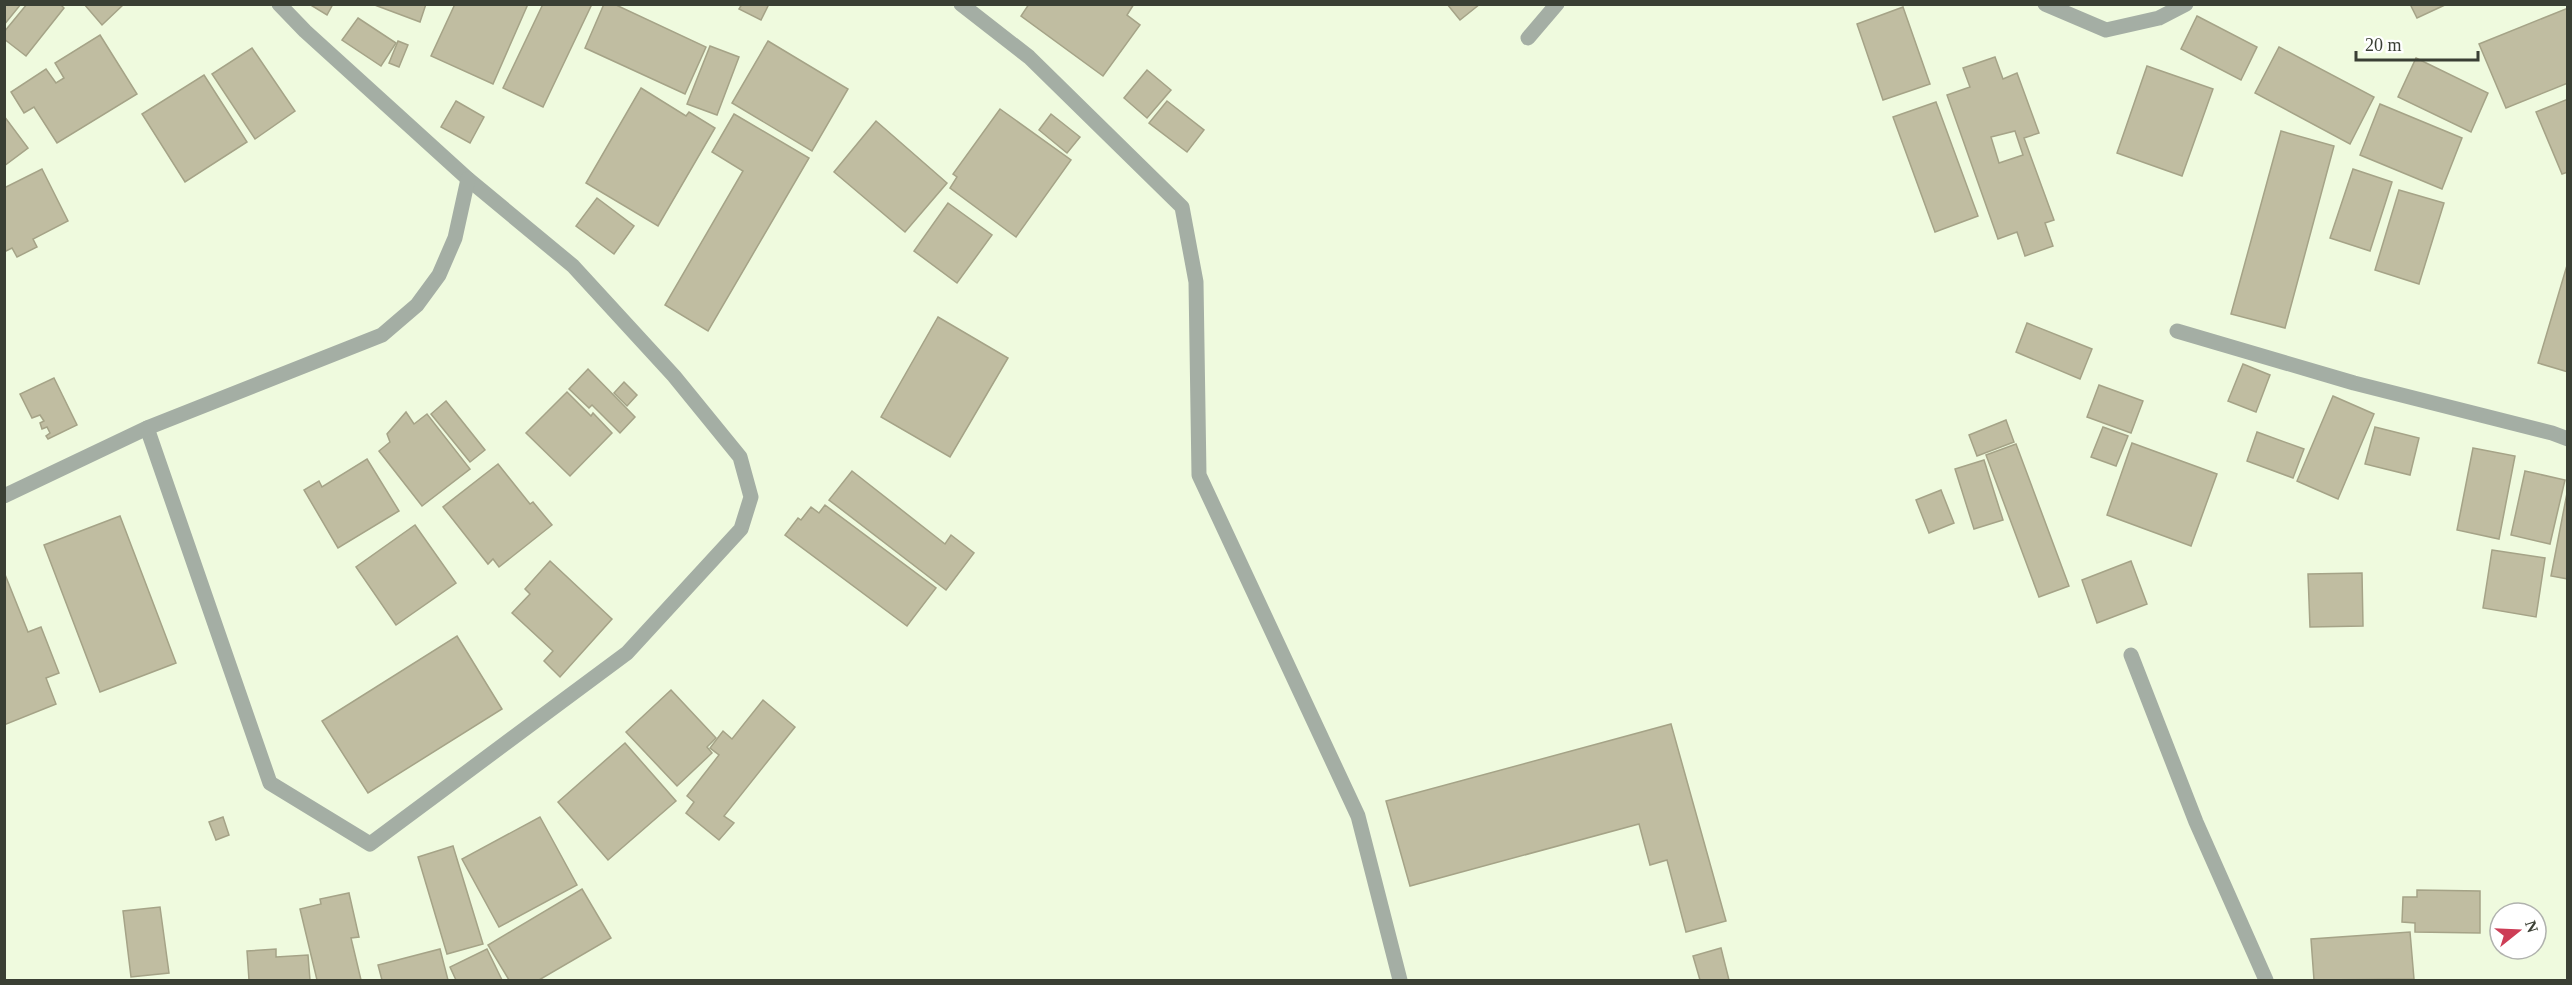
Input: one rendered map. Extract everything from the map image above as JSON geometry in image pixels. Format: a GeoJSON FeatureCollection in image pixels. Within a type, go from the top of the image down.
{"type":"FeatureCollection","features":[{"type":"Feature","properties":{"kind":"street"},"geometry":{"type":"LineString","coordinates":[[147,428],[270,783],[370,844],[627,652],[741,529],[751,497],[740,457],[675,376],[573,266],[468,178],[279,4]]}},
{"type":"Feature","properties":{"kind":"street"},"geometry":{"type":"LineString","coordinates":[[961,4],[1029,57],[1182,207],[1196,282],[1198,475],[1358,816],[1400,981]]}},
{"type":"Feature","properties":{"kind":"street"},"geometry":{"type":"LineString","coordinates":[[1528,38],[1557,4]]}},
{"type":"Feature","properties":{"kind":"street"},"geometry":{"type":"LineString","coordinates":[[2045,4],[2106,30],[2159,18],[2186,4]]}},
{"type":"Feature","properties":{"kind":"street"},"geometry":{"type":"LineString","coordinates":[[4,496],[147,428],[382,335],[417,305],[439,275],[455,238],[468,178]]}},
{"type":"Feature","properties":{"kind":"street"},"geometry":{"type":"LineString","coordinates":[[2177,331],[2354,383],[2568,439]]}},
{"type":"Feature","properties":{"kind":"street"},"geometry":{"type":"LineString","coordinates":[[2131,655],[2196,822],[2266,981]]}},
{"type":"Feature","properties":{"kind":"building"},"geometry":{"type":"Polygon","coordinates":[[[4,4],[21,4],[4,25],[4,4]]]}},
{"type":"Feature","properties":{"kind":"building"},"geometry":{"type":"Polygon","coordinates":[[[27,4],[60,4],[64,8],[26,56],[4,39],[4,32],[27,4]]]}},
{"type":"Feature","properties":{"kind":"building"},"geometry":{"type":"Polygon","coordinates":[[[84,4],[124,4],[102,25],[84,4]]]}},
{"type":"Feature","properties":{"kind":"building"},"geometry":{"type":"Polygon","coordinates":[[[309,4],[333,4],[327,15],[309,4]]]}},
{"type":"Feature","properties":{"kind":"building"},"geometry":{"type":"Polygon","coordinates":[[[372,4],[426,4],[420,22],[372,4]]]}},
{"type":"Feature","properties":{"kind":"building"},"geometry":{"type":"Polygon","coordinates":[[[455,4],[528,4],[493,84],[431,56],[455,4]]]}},
{"type":"Feature","properties":{"kind":"building"},"geometry":{"type":"Polygon","coordinates":[[[543,4],[592,4],[543,107],[503,88],[543,4]]]}},
{"type":"Feature","properties":{"kind":"building"},"geometry":{"type":"Polygon","coordinates":[[[604,4],[614,4],[706,47],[685,94],[585,48],[604,4]]]}},
{"type":"Feature","properties":{"kind":"building"},"geometry":{"type":"Polygon","coordinates":[[[742,4],[769,4],[761,20],[739,9],[742,4]]]}},
{"type":"Feature","properties":{"kind":"building"},"geometry":{"type":"Polygon","coordinates":[[[1029,4],[1134,4],[1127,15],[1140,25],[1103,76],[1021,16],[1029,4]]]}},
{"type":"Feature","properties":{"kind":"building"},"geometry":{"type":"Polygon","coordinates":[[[1447,4],[1480,4],[1460,20],[1447,4]]]}},
{"type":"Feature","properties":{"kind":"building"},"geometry":{"type":"Polygon","coordinates":[[[2410,4],[2447,4],[2417,18],[2410,4]]]}},
{"type":"Feature","properties":{"kind":"building"},"geometry":{"type":"Polygon","coordinates":[[[1903,7],[1930,84],[1883,100],[1857,24],[1903,7]]]}},
{"type":"Feature","properties":{"kind":"building"},"geometry":{"type":"Polygon","coordinates":[[[2568,8],[2568,83],[2506,108],[2479,44],[2568,8]]]}},
{"type":"Feature","properties":{"kind":"building"},"geometry":{"type":"Polygon","coordinates":[[[2197,16],[2257,47],[2241,80],[2181,49],[2197,16]]]}},
{"type":"Feature","properties":{"kind":"building"},"geometry":{"type":"Polygon","coordinates":[[[358,18],[396,43],[381,66],[342,40],[358,18]]]}},
{"type":"Feature","properties":{"kind":"building"},"geometry":{"type":"Polygon","coordinates":[[[100,35],[137,94],[57,143],[34,107],[24,113],[11,92],[46,69],[56,83],[64,78],[55,63],[100,35]]]}},
{"type":"Feature","properties":{"kind":"building"},"geometry":{"type":"Polygon","coordinates":[[[398,41],[408,45],[399,67],[389,63],[398,41]]]}},
{"type":"Feature","properties":{"kind":"building"},"geometry":{"type":"Polygon","coordinates":[[[768,41],[848,89],[812,151],[732,103],[768,41]]]}},
{"type":"Feature","properties":{"kind":"building"},"geometry":{"type":"Polygon","coordinates":[[[710,46],[739,57],[717,115],[687,104],[710,46]]]}},
{"type":"Feature","properties":{"kind":"building"},"geometry":{"type":"Polygon","coordinates":[[[2279,47],[2374,97],[2350,144],[2255,93],[2279,47]]]}},
{"type":"Feature","properties":{"kind":"building"},"geometry":{"type":"Polygon","coordinates":[[[252,48],[295,111],[255,139],[212,74],[252,48]]]}},
{"type":"Feature","properties":{"kind":"building"},"geometry":{"type":"Polygon","coordinates":[[[1995,57],[2003,79],[2017,73],[2039,133],[2024,138],[2054,220],[2045,223],[2053,246],[2025,256],[2017,232],[1998,239],[1947,95],[1970,87],[1963,68],[1995,57]],[[2015,131],[1991,137],[1999,163],[2023,155],[2015,131]]]}},
{"type":"Feature","properties":{"kind":"building"},"geometry":{"type":"Polygon","coordinates":[[[2416,58],[2488,93],[2471,132],[2398,97],[2416,58]]]}},
{"type":"Feature","properties":{"kind":"building"},"geometry":{"type":"Polygon","coordinates":[[[2147,66],[2213,89],[2182,176],[2117,153],[2147,66]]]}},
{"type":"Feature","properties":{"kind":"building"},"geometry":{"type":"Polygon","coordinates":[[[1147,70],[1171,90],[1147,118],[1124,98],[1147,70]]]}},
{"type":"Feature","properties":{"kind":"building"},"geometry":{"type":"Polygon","coordinates":[[[204,75],[247,142],[185,182],[142,114],[204,75]]]}},
{"type":"Feature","properties":{"kind":"building"},"geometry":{"type":"Polygon","coordinates":[[[641,88],[686,116],[689,112],[715,128],[658,226],[586,183],[641,88]]]}},
{"type":"Feature","properties":{"kind":"building"},"geometry":{"type":"Polygon","coordinates":[[[2568,99],[2568,172],[2562,174],[2536,112],[2568,99]]]}},
{"type":"Feature","properties":{"kind":"building"},"geometry":{"type":"Polygon","coordinates":[[[456,101],[484,117],[470,143],[441,127],[456,101]]]}},
{"type":"Feature","properties":{"kind":"building"},"geometry":{"type":"Polygon","coordinates":[[[1167,101],[1204,130],[1187,152],[1149,123],[1167,101]]]}},
{"type":"Feature","properties":{"kind":"building"},"geometry":{"type":"Polygon","coordinates":[[[1936,102],[1978,216],[1935,232],[1893,117],[1936,102]]]}},
{"type":"Feature","properties":{"kind":"building"},"geometry":{"type":"Polygon","coordinates":[[[2380,104],[2462,138],[2442,189],[2360,155],[2380,104]]]}},
{"type":"Feature","properties":{"kind":"building"},"geometry":{"type":"Polygon","coordinates":[[[1000,109],[1071,160],[1016,237],[950,188],[957,177],[953,174],[1000,109]]]}},
{"type":"Feature","properties":{"kind":"building"},"geometry":{"type":"Polygon","coordinates":[[[734,114],[809,158],[708,331],[665,305],[743,171],[712,152],[734,114]]]}},
{"type":"Feature","properties":{"kind":"building"},"geometry":{"type":"Polygon","coordinates":[[[1051,114],[1080,137],[1067,153],[1039,130],[1051,114]]]}},
{"type":"Feature","properties":{"kind":"building"},"geometry":{"type":"Polygon","coordinates":[[[4,116],[28,148],[4,166],[4,116]]]}},
{"type":"Feature","properties":{"kind":"building"},"geometry":{"type":"Polygon","coordinates":[[[876,121],[947,183],[905,232],[834,172],[876,121]]]}},
{"type":"Feature","properties":{"kind":"building"},"geometry":{"type":"Polygon","coordinates":[[[2281,131],[2334,146],[2285,328],[2231,314],[2281,131]]]}},
{"type":"Feature","properties":{"kind":"building"},"geometry":{"type":"Polygon","coordinates":[[[42,169],[68,221],[33,239],[37,247],[17,257],[12,248],[4,252],[4,188],[42,169]]]}},
{"type":"Feature","properties":{"kind":"building"},"geometry":{"type":"Polygon","coordinates":[[[2353,169],[2392,182],[2370,251],[2330,238],[2353,169]]]}},
{"type":"Feature","properties":{"kind":"building"},"geometry":{"type":"Polygon","coordinates":[[[2399,190],[2444,203],[2419,284],[2375,270],[2399,190]]]}},
{"type":"Feature","properties":{"kind":"building"},"geometry":{"type":"Polygon","coordinates":[[[597,198],[634,226],[614,254],[576,226],[597,198]]]}},
{"type":"Feature","properties":{"kind":"building"},"geometry":{"type":"Polygon","coordinates":[[[948,203],[992,235],[957,283],[914,251],[948,203]]]}},
{"type":"Feature","properties":{"kind":"building"},"geometry":{"type":"Polygon","coordinates":[[[2568,262],[2568,372],[2538,363],[2568,262]]]}},
{"type":"Feature","properties":{"kind":"building"},"geometry":{"type":"Polygon","coordinates":[[[938,317],[1008,358],[950,457],[881,417],[938,317]]]}},
{"type":"Feature","properties":{"kind":"building"},"geometry":{"type":"Polygon","coordinates":[[[2027,323],[2092,349],[2080,379],[2016,352],[2027,323]]]}},
{"type":"Feature","properties":{"kind":"building"},"geometry":{"type":"Polygon","coordinates":[[[2243,364],[2270,375],[2256,412],[2228,401],[2243,364]]]}},
{"type":"Feature","properties":{"kind":"building"},"geometry":{"type":"Polygon","coordinates":[[[588,369],[635,417],[620,433],[592,405],[589,408],[569,389],[588,369]]]}},
{"type":"Feature","properties":{"kind":"building"},"geometry":{"type":"Polygon","coordinates":[[[54,378],[77,425],[48,439],[46,436],[50,433],[47,427],[42,429],[40,423],[44,421],[40,415],[32,418],[20,394],[54,378]]]}},
{"type":"Feature","properties":{"kind":"building"},"geometry":{"type":"Polygon","coordinates":[[[624,382],[637,395],[627,406],[614,393],[624,382]]]}},
{"type":"Feature","properties":{"kind":"building"},"geometry":{"type":"Polygon","coordinates":[[[2099,385],[2143,401],[2131,433],[2087,417],[2099,385]]]}},
{"type":"Feature","properties":{"kind":"building"},"geometry":{"type":"Polygon","coordinates":[[[567,392],[591,416],[593,413],[612,433],[570,476],[526,433],[567,392]]]}},
{"type":"Feature","properties":{"kind":"building"},"geometry":{"type":"Polygon","coordinates":[[[2333,396],[2374,414],[2338,499],[2297,481],[2333,396]]]}},
{"type":"Feature","properties":{"kind":"building"},"geometry":{"type":"Polygon","coordinates":[[[446,401],[485,450],[470,462],[431,414],[446,401]]]}},
{"type":"Feature","properties":{"kind":"building"},"geometry":{"type":"Polygon","coordinates":[[[406,412],[414,424],[427,414],[470,469],[422,506],[379,451],[390,442],[387,434],[406,412]]]}},
{"type":"Feature","properties":{"kind":"building"},"geometry":{"type":"Polygon","coordinates":[[[2006,420],[2014,442],[1977,456],[1969,435],[2006,420]]]}},
{"type":"Feature","properties":{"kind":"building"},"geometry":{"type":"Polygon","coordinates":[[[2103,427],[2128,436],[2116,466],[2091,457],[2103,427]]]}},
{"type":"Feature","properties":{"kind":"building"},"geometry":{"type":"Polygon","coordinates":[[[2375,427],[2419,438],[2410,475],[2365,464],[2375,427]]]}},
{"type":"Feature","properties":{"kind":"building"},"geometry":{"type":"Polygon","coordinates":[[[2257,432],[2304,449],[2293,478],[2247,461],[2257,432]]]}},
{"type":"Feature","properties":{"kind":"building"},"geometry":{"type":"Polygon","coordinates":[[[2132,443],[2217,474],[2191,546],[2107,515],[2132,443]]]}},
{"type":"Feature","properties":{"kind":"building"},"geometry":{"type":"Polygon","coordinates":[[[2016,444],[2069,586],[2039,597],[1986,455],[2016,444]]]}},
{"type":"Feature","properties":{"kind":"building"},"geometry":{"type":"Polygon","coordinates":[[[2473,448],[2515,456],[2499,539],[2457,530],[2473,448]]]}},
{"type":"Feature","properties":{"kind":"building"},"geometry":{"type":"Polygon","coordinates":[[[367,459],[399,511],[338,548],[304,490],[319,481],[322,487],[367,459]]]}},
{"type":"Feature","properties":{"kind":"building"},"geometry":{"type":"Polygon","coordinates":[[[1984,460],[2003,520],[1974,529],[1955,469],[1984,460]]]}},
{"type":"Feature","properties":{"kind":"building"},"geometry":{"type":"Polygon","coordinates":[[[498,464],[530,504],[533,502],[552,525],[499,567],[493,559],[488,564],[443,507],[498,464]]]}},
{"type":"Feature","properties":{"kind":"building"},"geometry":{"type":"Polygon","coordinates":[[[852,471],[945,544],[951,535],[974,553],[946,590],[829,500],[852,471]]]}},
{"type":"Feature","properties":{"kind":"building"},"geometry":{"type":"Polygon","coordinates":[[[2525,471],[2565,480],[2550,544],[2511,535],[2525,471]]]}},
{"type":"Feature","properties":{"kind":"building"},"geometry":{"type":"Polygon","coordinates":[[[2568,488],[2568,579],[2551,576],[2568,488]]]}},
{"type":"Feature","properties":{"kind":"building"},"geometry":{"type":"Polygon","coordinates":[[[1941,490],[1954,523],[1929,533],[1916,500],[1941,490]]]}},
{"type":"Feature","properties":{"kind":"building"},"geometry":{"type":"Polygon","coordinates":[[[825,505],[936,588],[907,626],[785,535],[798,518],[801,520],[811,507],[819,513],[825,505]]]}},
{"type":"Feature","properties":{"kind":"building"},"geometry":{"type":"Polygon","coordinates":[[[120,516],[176,663],[100,692],[44,545],[120,516]]]}},
{"type":"Feature","properties":{"kind":"building"},"geometry":{"type":"Polygon","coordinates":[[[415,525],[456,583],[396,625],[356,567],[415,525]]]}},
{"type":"Feature","properties":{"kind":"building"},"geometry":{"type":"Polygon","coordinates":[[[2492,550],[2545,558],[2536,617],[2483,608],[2492,550]]]}},
{"type":"Feature","properties":{"kind":"building"},"geometry":{"type":"Polygon","coordinates":[[[550,561],[612,619],[560,677],[544,661],[553,651],[512,613],[530,594],[525,589],[550,561]]]}},
{"type":"Feature","properties":{"kind":"building"},"geometry":{"type":"Polygon","coordinates":[[[2131,561],[2147,604],[2097,623],[2082,580],[2131,561]]]}},
{"type":"Feature","properties":{"kind":"building"},"geometry":{"type":"Polygon","coordinates":[[[4,572],[28,632],[41,627],[59,673],[46,678],[56,704],[4,725],[4,572]]]}},
{"type":"Feature","properties":{"kind":"building"},"geometry":{"type":"Polygon","coordinates":[[[2362,573],[2363,626],[2310,627],[2308,574],[2362,573]]]}},
{"type":"Feature","properties":{"kind":"building"},"geometry":{"type":"Polygon","coordinates":[[[457,636],[502,709],[368,793],[322,721],[457,636]]]}},
{"type":"Feature","properties":{"kind":"building"},"geometry":{"type":"Polygon","coordinates":[[[671,690],[716,738],[707,747],[712,753],[677,786],[626,732],[671,690]]]}},
{"type":"Feature","properties":{"kind":"building"},"geometry":{"type":"Polygon","coordinates":[[[763,700],[795,727],[724,816],[734,823],[719,840],[686,813],[694,802],[687,796],[719,755],[710,748],[723,731],[732,739],[763,700]]]}},
{"type":"Feature","properties":{"kind":"building"},"geometry":{"type":"Polygon","coordinates":[[[1671,724],[1726,921],[1686,932],[1667,860],[1650,865],[1639,824],[1410,886],[1386,801],[1671,724]]]}},
{"type":"Feature","properties":{"kind":"building"},"geometry":{"type":"Polygon","coordinates":[[[625,743],[676,801],[608,860],[558,802],[625,743]]]}},
{"type":"Feature","properties":{"kind":"building"},"geometry":{"type":"Polygon","coordinates":[[[223,817],[229,835],[216,840],[209,822],[223,817]]]}},
{"type":"Feature","properties":{"kind":"building"},"geometry":{"type":"Polygon","coordinates":[[[540,817],[577,885],[499,927],[462,859],[540,817]]]}},
{"type":"Feature","properties":{"kind":"building"},"geometry":{"type":"Polygon","coordinates":[[[453,846],[483,944],[447,954],[418,857],[453,846]]]}},
{"type":"Feature","properties":{"kind":"building"},"geometry":{"type":"Polygon","coordinates":[[[582,889],[611,938],[539,980],[509,980],[488,945],[582,889]]]}},
{"type":"Feature","properties":{"kind":"building"},"geometry":{"type":"Polygon","coordinates":[[[2417,890],[2480,891],[2480,933],[2415,932],[2415,923],[2402,922],[2403,897],[2417,897],[2417,890]]]}},
{"type":"Feature","properties":{"kind":"building"},"geometry":{"type":"Polygon","coordinates":[[[349,893],[359,937],[351,938],[361,980],[317,980],[300,909],[321,904],[320,899],[349,893]]]}},
{"type":"Feature","properties":{"kind":"building"},"geometry":{"type":"Polygon","coordinates":[[[160,907],[169,973],[131,977],[123,911],[160,907]]]}},
{"type":"Feature","properties":{"kind":"building"},"geometry":{"type":"Polygon","coordinates":[[[2410,932],[2414,979],[2314,980],[2311,939],[2410,932]]]}},
{"type":"Feature","properties":{"kind":"building"},"geometry":{"type":"Polygon","coordinates":[[[1721,948],[1729,980],[1700,980],[1693,956],[1721,948]]]}},
{"type":"Feature","properties":{"kind":"building"},"geometry":{"type":"Polygon","coordinates":[[[276,949],[276,957],[308,955],[310,980],[249,980],[247,951],[276,949]]]}},
{"type":"Feature","properties":{"kind":"building"},"geometry":{"type":"Polygon","coordinates":[[[440,949],[448,980],[382,980],[378,965],[440,949]]]}},
{"type":"Feature","properties":{"kind":"building"},"geometry":{"type":"Polygon","coordinates":[[[487,949],[502,980],[456,980],[450,967],[487,949]]]}}]}
